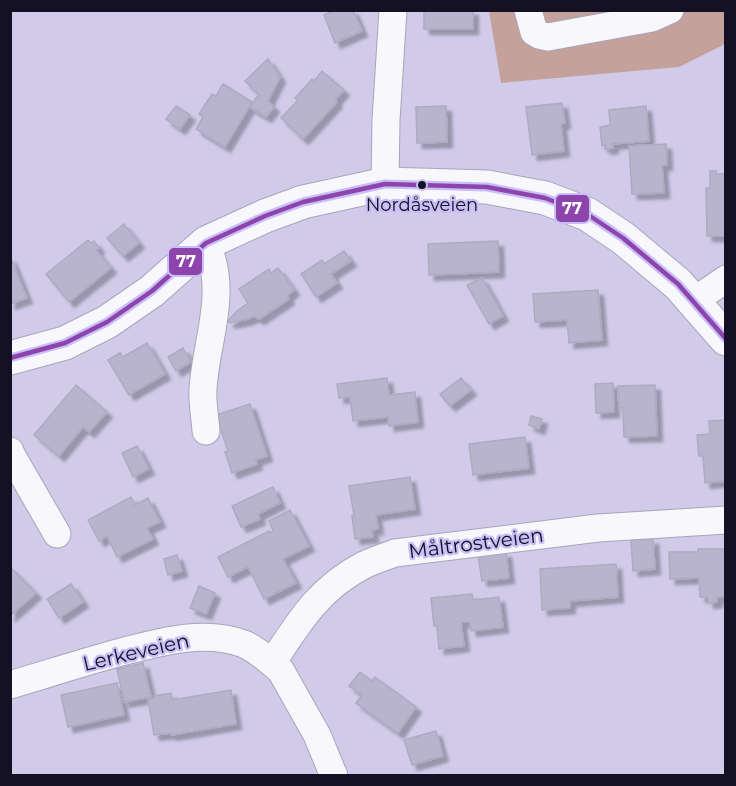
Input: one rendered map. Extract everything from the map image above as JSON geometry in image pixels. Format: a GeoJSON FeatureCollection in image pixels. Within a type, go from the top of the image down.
{"type":"FeatureCollection","features":[{"type":"Feature","properties":{"kind":"main road"},"geometry":{"type":"LineString","coordinates":[[10,358],[65,343],[107,322],[152,291],[206,243],[265,216],[303,202],[385,184],[487,187],[545,198],[587,214],[623,238],[678,284],[726,339]]}},
{"type":"Feature","properties":{"kind":"street"},"geometry":{"type":"LineString","coordinates":[[385,184],[386,120],[393,10]]}},
{"type":"Feature","properties":{"kind":"street"},"geometry":{"type":"LineString","coordinates":[[528,10],[534,32],[548,37],[652,18],[670,10]]}},
{"type":"Feature","properties":{"kind":"street"},"geometry":{"type":"LineString","coordinates":[[206,243],[212,256],[217,280],[217,299],[203,390],[206,431]]}},
{"type":"Feature","properties":{"kind":"street"},"geometry":{"type":"LineString","coordinates":[[694,301],[726,279]]}},
{"type":"Feature","properties":{"kind":"street"},"geometry":{"type":"LineString","coordinates":[[10,451],[57,534]]}},
{"type":"Feature","properties":{"kind":"street","name":"Måltrostveien"},"geometry":{"type":"LineString","coordinates":[[272,663],[307,610],[334,583],[365,564],[395,553],[598,528],[726,520]]}},
{"type":"Feature","properties":{"kind":"street","name":"Lerkeveien"},"geometry":{"type":"LineString","coordinates":[[10,685],[157,643],[197,638],[222,638],[245,644],[281,671],[317,735],[334,776]]}},
{"type":"Feature","properties":{"kind":"shaded area"},"geometry":{"type":"Polygon","coordinates":[[[489,11],[725,11],[725,44],[679,67],[501,83],[489,11]]]}},
{"type":"Feature","properties":{"kind":"building"},"geometry":{"type":"Polygon","coordinates":[[[335,10],[353,10],[362,31],[335,43],[324,15],[335,10]]]}},
{"type":"Feature","properties":{"kind":"building"},"geometry":{"type":"Polygon","coordinates":[[[424,10],[473,10],[473,29],[424,29],[424,10]]]}},
{"type":"Feature","properties":{"kind":"building"},"geometry":{"type":"Polygon","coordinates":[[[268,59],[280,77],[268,101],[274,107],[266,117],[251,108],[259,95],[245,81],[268,59]]]}},
{"type":"Feature","properties":{"kind":"building"},"geometry":{"type":"Polygon","coordinates":[[[322,71],[344,90],[335,100],[337,102],[303,139],[281,118],[298,100],[295,98],[322,71]]]}},
{"type":"Feature","properties":{"kind":"building"},"geometry":{"type":"Polygon","coordinates":[[[223,84],[252,102],[225,147],[196,129],[203,117],[199,114],[212,94],[216,96],[223,84]]]}},
{"type":"Feature","properties":{"kind":"building"},"geometry":{"type":"Polygon","coordinates":[[[562,103],[565,123],[561,124],[564,151],[532,155],[526,107],[562,103]]]}},
{"type":"Feature","properties":{"kind":"building"},"geometry":{"type":"Polygon","coordinates":[[[176,106],[190,115],[180,129],[166,119],[176,106]]]}},
{"type":"Feature","properties":{"kind":"building"},"geometry":{"type":"Polygon","coordinates":[[[446,106],[447,142],[417,143],[416,107],[446,106]]]}},
{"type":"Feature","properties":{"kind":"building"},"geometry":{"type":"Polygon","coordinates":[[[646,106],[649,141],[612,144],[613,148],[605,149],[605,145],[602,146],[600,127],[610,125],[609,110],[646,106]]]}},
{"type":"Feature","properties":{"kind":"building"},"geometry":{"type":"Polygon","coordinates":[[[666,144],[667,165],[662,165],[664,193],[632,194],[629,146],[666,144]]]}},
{"type":"Feature","properties":{"kind":"building"},"geometry":{"type":"Polygon","coordinates":[[[710,171],[716,171],[716,174],[726,174],[726,236],[707,236],[706,188],[710,188],[710,171]]]}},
{"type":"Feature","properties":{"kind":"building"},"geometry":{"type":"Polygon","coordinates":[[[124,224],[139,243],[123,256],[107,238],[124,224]]]}},
{"type":"Feature","properties":{"kind":"building"},"geometry":{"type":"Polygon","coordinates":[[[88,240],[91,243],[94,241],[99,248],[96,250],[111,268],[69,302],[46,274],[88,240]]]}},
{"type":"Feature","properties":{"kind":"building"},"geometry":{"type":"Polygon","coordinates":[[[498,241],[499,272],[429,275],[428,244],[498,241]]]}},
{"type":"Feature","properties":{"kind":"building"},"geometry":{"type":"Polygon","coordinates":[[[344,251],[351,261],[331,274],[337,283],[316,297],[301,274],[322,260],[324,264],[344,251]]]}},
{"type":"Feature","properties":{"kind":"building"},"geometry":{"type":"Polygon","coordinates":[[[10,256],[27,298],[10,304],[10,256]]]}},
{"type":"Feature","properties":{"kind":"building"},"geometry":{"type":"Polygon","coordinates":[[[278,268],[294,290],[287,296],[289,299],[259,319],[254,316],[230,323],[228,321],[237,311],[248,303],[239,289],[269,269],[271,273],[278,268]]]}},
{"type":"Feature","properties":{"kind":"building"},"geometry":{"type":"Polygon","coordinates":[[[482,278],[503,316],[489,324],[467,285],[482,278]]]}},
{"type":"Feature","properties":{"kind":"building"},"geometry":{"type":"Polygon","coordinates":[[[598,290],[602,340],[569,343],[567,320],[535,322],[533,294],[598,290]]]}},
{"type":"Feature","properties":{"kind":"building"},"geometry":{"type":"Polygon","coordinates":[[[147,343],[165,374],[129,395],[108,360],[120,353],[123,357],[147,343]]]}},
{"type":"Feature","properties":{"kind":"building"},"geometry":{"type":"Polygon","coordinates":[[[183,348],[191,362],[176,371],[168,357],[183,348]]]}},
{"type":"Feature","properties":{"kind":"building"},"geometry":{"type":"Polygon","coordinates":[[[387,378],[389,395],[415,392],[418,422],[389,426],[388,417],[353,421],[350,397],[339,398],[337,384],[387,378]]]}},
{"type":"Feature","properties":{"kind":"building"},"geometry":{"type":"Polygon","coordinates":[[[461,378],[471,390],[450,406],[440,394],[461,378]]]}},
{"type":"Feature","properties":{"kind":"building"},"geometry":{"type":"Polygon","coordinates":[[[613,383],[614,412],[596,413],[595,384],[613,383]]]}},
{"type":"Feature","properties":{"kind":"building"},"geometry":{"type":"Polygon","coordinates":[[[76,385],[107,412],[89,432],[83,427],[59,456],[34,435],[76,385]]]}},
{"type":"Feature","properties":{"kind":"building"},"geometry":{"type":"Polygon","coordinates":[[[655,385],[657,436],[624,437],[623,408],[619,408],[618,386],[655,385]]]}},
{"type":"Feature","properties":{"kind":"building"},"geometry":{"type":"Polygon","coordinates":[[[250,404],[267,456],[255,460],[257,464],[232,473],[225,452],[228,451],[216,415],[250,404]]]}},
{"type":"Feature","properties":{"kind":"building"},"geometry":{"type":"Polygon","coordinates":[[[531,416],[542,419],[539,429],[529,425],[531,416]]]}},
{"type":"Feature","properties":{"kind":"building"},"geometry":{"type":"Polygon","coordinates":[[[726,420],[726,481],[705,483],[703,456],[699,456],[697,435],[710,434],[709,421],[726,420]]]}},
{"type":"Feature","properties":{"kind":"building"},"geometry":{"type":"Polygon","coordinates":[[[525,437],[529,468],[473,475],[469,444],[525,437]]]}},
{"type":"Feature","properties":{"kind":"building"},"geometry":{"type":"Polygon","coordinates":[[[137,446],[149,469],[133,477],[122,453],[137,446]]]}},
{"type":"Feature","properties":{"kind":"building"},"geometry":{"type":"Polygon","coordinates":[[[410,477],[415,509],[376,515],[378,529],[372,530],[373,537],[355,539],[349,486],[410,477]]]}},
{"type":"Feature","properties":{"kind":"building"},"geometry":{"type":"Polygon","coordinates":[[[273,487],[280,503],[258,514],[260,519],[241,527],[232,506],[273,487]]]}},
{"type":"Feature","properties":{"kind":"building"},"geometry":{"type":"Polygon","coordinates":[[[131,497],[135,505],[148,498],[160,522],[147,528],[153,539],[117,557],[107,536],[99,541],[88,520],[131,497]]]}},
{"type":"Feature","properties":{"kind":"building"},"geometry":{"type":"Polygon","coordinates":[[[290,510],[309,546],[283,559],[296,583],[264,599],[248,567],[228,577],[218,557],[269,531],[270,533],[273,531],[269,521],[290,510]]]}},
{"type":"Feature","properties":{"kind":"building"},"geometry":{"type":"Polygon","coordinates":[[[653,539],[655,569],[633,571],[631,540],[653,539]]]}},
{"type":"Feature","properties":{"kind":"building"},"geometry":{"type":"Polygon","coordinates":[[[698,549],[726,549],[726,596],[717,597],[717,602],[708,603],[708,597],[700,597],[699,578],[670,579],[669,552],[698,552],[698,549]]]}},
{"type":"Feature","properties":{"kind":"building"},"geometry":{"type":"Polygon","coordinates":[[[506,552],[509,578],[482,581],[478,555],[506,552]]]}},
{"type":"Feature","properties":{"kind":"building"},"geometry":{"type":"Polygon","coordinates":[[[177,555],[182,571],[168,575],[164,559],[177,555]]]}},
{"type":"Feature","properties":{"kind":"building"},"geometry":{"type":"Polygon","coordinates":[[[616,564],[618,597],[570,601],[570,608],[542,610],[540,569],[616,564]]]}},
{"type":"Feature","properties":{"kind":"building"},"geometry":{"type":"Polygon","coordinates":[[[10,567],[36,593],[10,616],[10,567]]]}},
{"type":"Feature","properties":{"kind":"building"},"geometry":{"type":"Polygon","coordinates":[[[71,584],[83,602],[59,618],[47,599],[71,584]]]}},
{"type":"Feature","properties":{"kind":"building"},"geometry":{"type":"Polygon","coordinates":[[[199,586],[215,593],[206,614],[190,608],[199,586]]]}},
{"type":"Feature","properties":{"kind":"building"},"geometry":{"type":"Polygon","coordinates":[[[472,594],[473,600],[499,597],[503,627],[471,631],[470,622],[461,622],[464,646],[439,649],[431,598],[472,594]]]}},
{"type":"Feature","properties":{"kind":"building"},"geometry":{"type":"Polygon","coordinates":[[[143,663],[151,697],[124,702],[117,669],[143,663]]]}},
{"type":"Feature","properties":{"kind":"building"},"geometry":{"type":"Polygon","coordinates":[[[360,672],[372,681],[375,677],[416,707],[398,733],[356,703],[362,695],[349,686],[360,672]]]}},
{"type":"Feature","properties":{"kind":"building"},"geometry":{"type":"Polygon","coordinates":[[[117,683],[124,715],[68,727],[61,695],[117,683]]]}},
{"type":"Feature","properties":{"kind":"building"},"geometry":{"type":"Polygon","coordinates":[[[231,690],[236,724],[171,735],[171,733],[154,735],[148,699],[171,693],[172,700],[231,690]]]}},
{"type":"Feature","properties":{"kind":"building"},"geometry":{"type":"Polygon","coordinates":[[[436,731],[443,756],[412,765],[404,740],[436,731]]]}},
{"type":"Feature","properties":{"kind":"transit line","name":"77"},"geometry":{"type":"LineString","coordinates":[[10,358],[65,343],[107,322],[152,291],[206,243],[265,216],[303,202],[385,184],[487,187],[545,198],[587,214],[623,238],[678,284],[726,339]]}},
{"type":"Feature","properties":{"kind":"place","name":"Nordåsveien"},"geometry":{"type":"Point","coordinates":[422,185]}}]}
